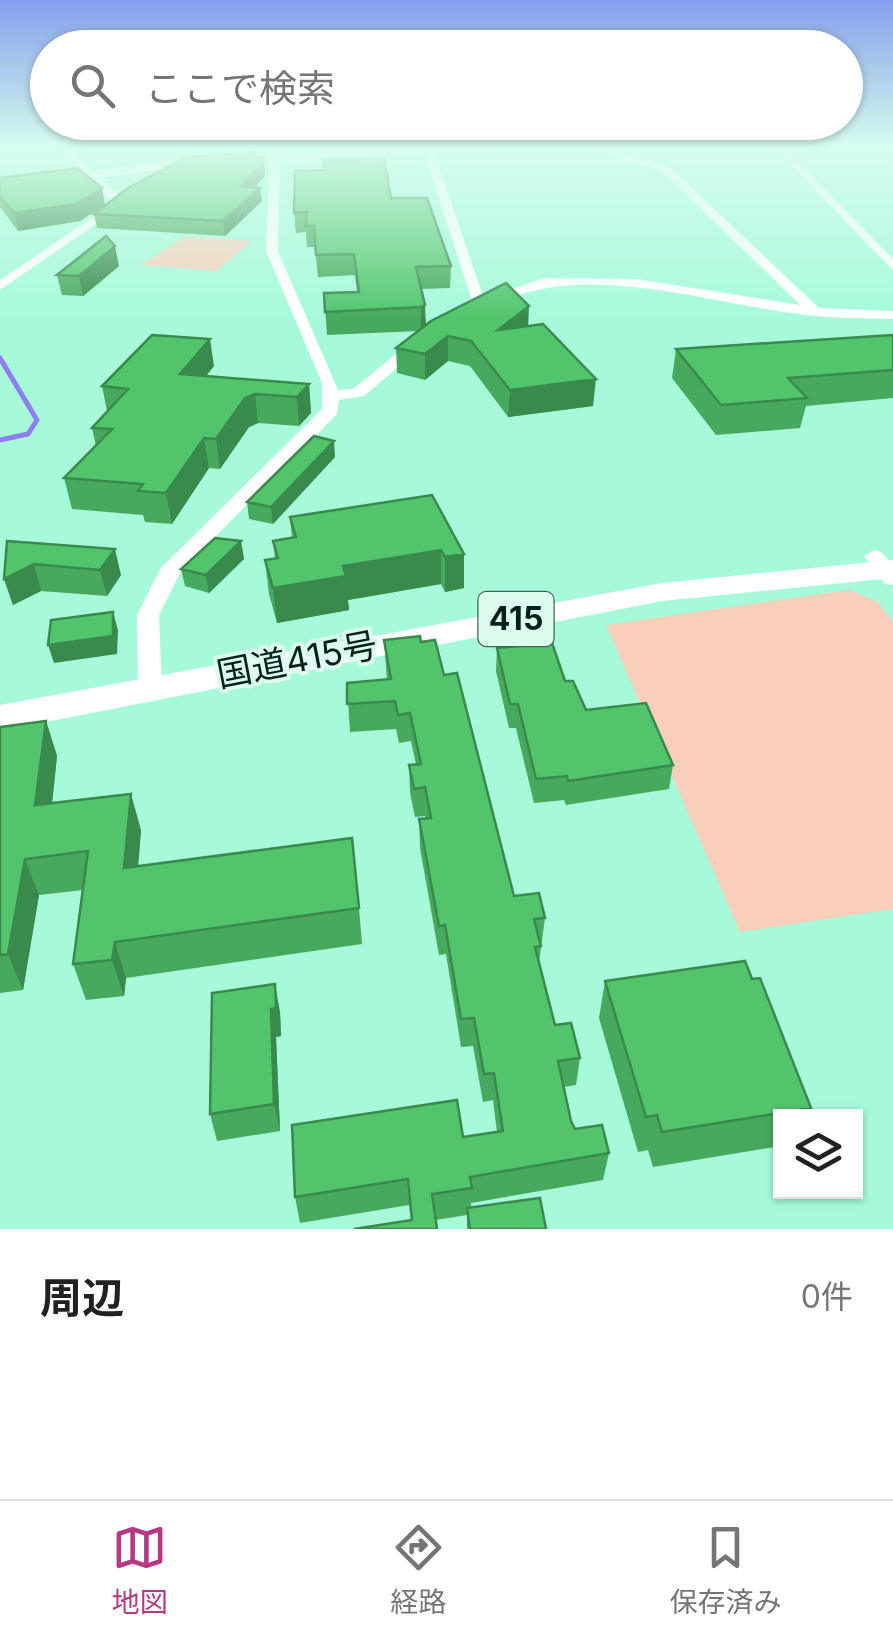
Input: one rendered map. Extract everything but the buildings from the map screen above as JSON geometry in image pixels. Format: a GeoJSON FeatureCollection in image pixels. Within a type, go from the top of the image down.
{"type":"FeatureCollection","features":[{"type":"Feature","properties":{"kind":"highway","name":"国道415号"},"geometry":{"type":"LineString","coordinates":[[0,700],[150,680],[662,592],[888,566]]}},
{"type":"Feature","properties":{"kind":"highway","name":"国道415号"},"geometry":{"type":"LineString","coordinates":[[0,718],[150,680]]}},
{"type":"Feature","properties":{"kind":"street"},"geometry":{"type":"LineString","coordinates":[[0,286],[120,203]]}},
{"type":"Feature","properties":{"kind":"street"},"geometry":{"type":"LineString","coordinates":[[150,680],[148,615],[172,568],[331,410],[334,396],[272,251],[273,203]]}},
{"type":"Feature","properties":{"kind":"street"},"geometry":{"type":"LineString","coordinates":[[443,203],[473,311],[543,282],[609,282],[656,285],[815,312],[893,315]]}},
{"type":"Feature","properties":{"kind":"street"},"geometry":{"type":"LineString","coordinates":[[702,203],[815,312]]}},
{"type":"Feature","properties":{"kind":"street"},"geometry":{"type":"LineString","coordinates":[[832,203],[893,266]]}},
{"type":"Feature","properties":{"kind":"street"},"geometry":{"type":"LineString","coordinates":[[334,396],[358,393],[438,330]]}},
{"type":"Feature","properties":{"kind":"shaded area"},"geometry":{"type":"Polygon","coordinates":[[[186,236],[252,241],[216,271],[140,265],[186,236]]]}},
{"type":"Feature","properties":{"kind":"shaded area"},"geometry":{"type":"Polygon","coordinates":[[[849,590],[878,602],[893,622],[893,909],[740,932],[606,625],[849,590]]]}},
{"type":"Feature","properties":{"kind":"waterway"},"geometry":{"type":"LineString","coordinates":[[0,358],[37,420],[28,434],[0,440]]}}]}
